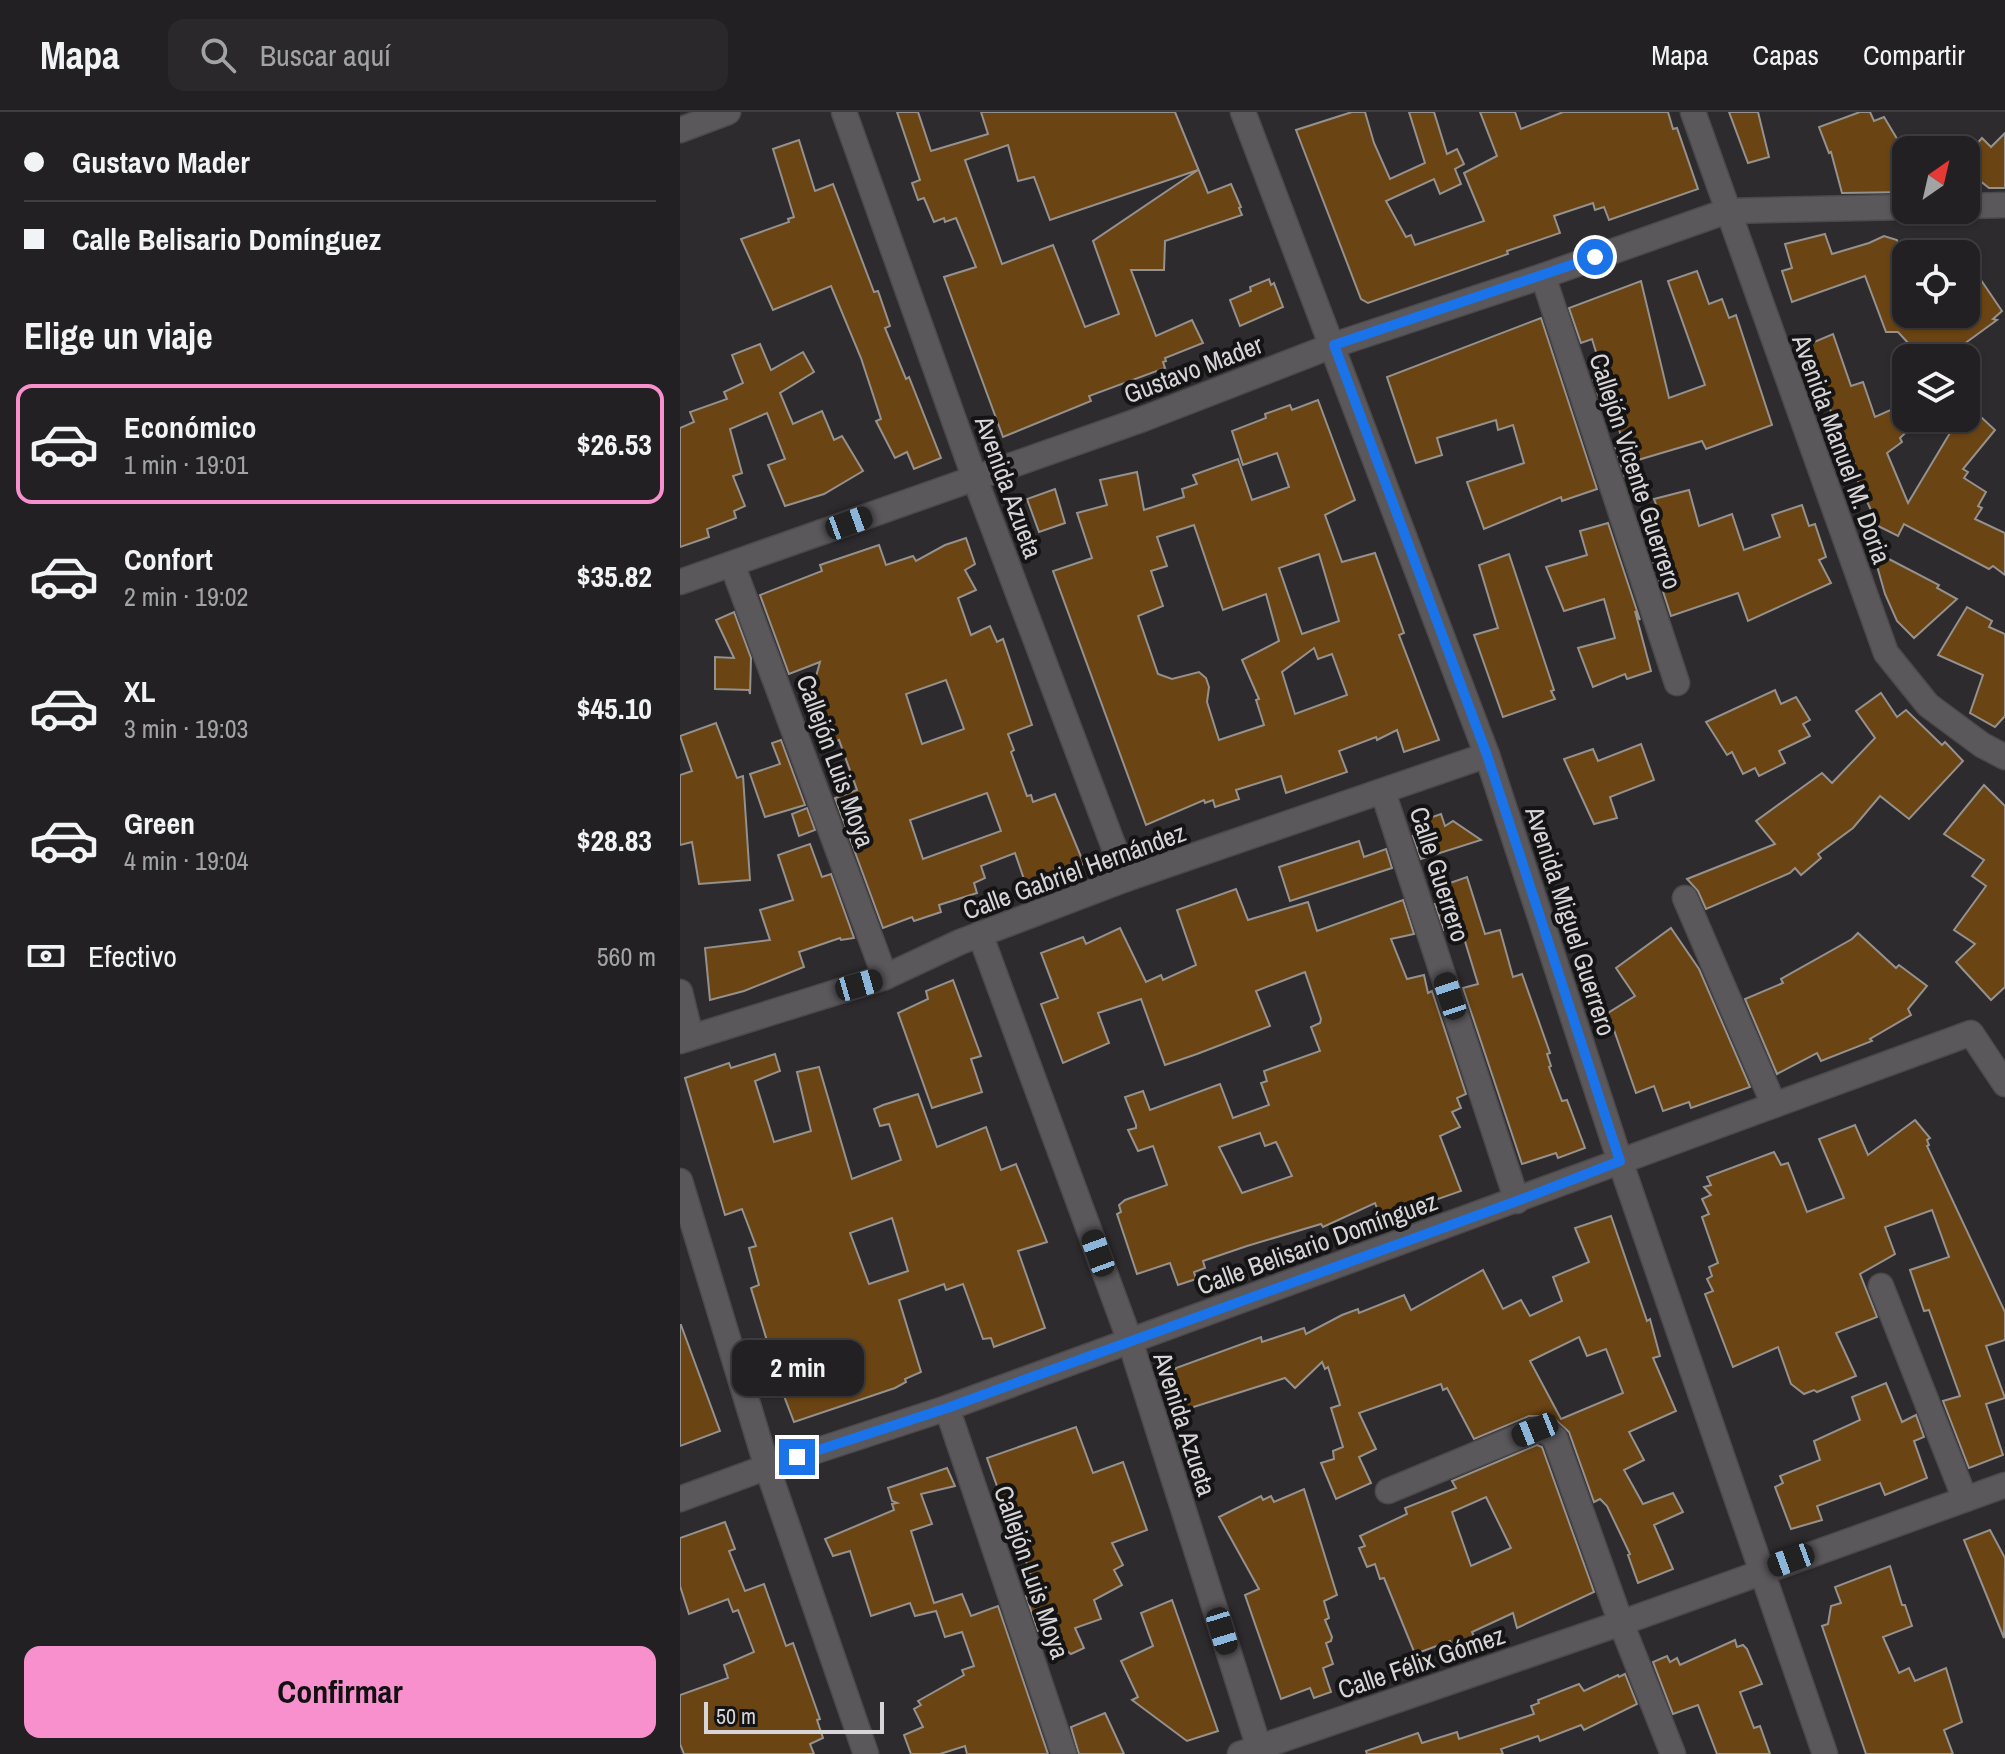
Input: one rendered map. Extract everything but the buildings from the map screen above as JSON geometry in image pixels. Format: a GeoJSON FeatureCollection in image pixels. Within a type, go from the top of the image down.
{"type":"FeatureCollection","features":[{"type":"Feature","properties":{"kind":"street"},"geometry":{"type":"LineString","coordinates":[[680,130],[728,112]]}},
{"type":"Feature","properties":{"kind":"street","name":"Avenida Azueta"},"geometry":{"type":"LineString","coordinates":[[844,112],[975,479],[1126,879]]}},
{"type":"Feature","properties":{"kind":"street","name":"Avenida Miguel Guerrero"},"geometry":{"type":"LineString","coordinates":[[1243,112],[1334,345],[1487,755],[1620,1161],[1825,1754]]}},
{"type":"Feature","properties":{"kind":"street","name":"Avenida Manuel M. Doria"},"geometry":{"type":"LineString","coordinates":[[1693,112],[1886,653],[1928,705],[1982,745],[2005,757]]}},
{"type":"Feature","properties":{"kind":"street"},"geometry":{"type":"LineString","coordinates":[[1980,206],[2004,207]]}},
{"type":"Feature","properties":{"kind":"street","name":"Gustavo Mader"},"geometry":{"type":"LineString","coordinates":[[680,582],[1143,419],[1334,345],[1727,211],[1892,207]]}},
{"type":"Feature","properties":{"kind":"street","name":"Callejón Vicente Guerrero"},"geometry":{"type":"LineString","coordinates":[[1543,276],[1677,683]]}},
{"type":"Feature","properties":{"kind":"street","name":"Callejón Luis Moya"},"geometry":{"type":"LineString","coordinates":[[732,564],[885,977]]}},
{"type":"Feature","properties":{"kind":"street","name":"Calle Gabriel Hernández"},"geometry":{"type":"LineString","coordinates":[[686,1039],[885,977],[980,934],[1126,879],[1487,755]]}},
{"type":"Feature","properties":{"kind":"street","name":"Calle Guerrero"},"geometry":{"type":"LineString","coordinates":[[1383,792],[1517,1201]]}},
{"type":"Feature","properties":{"kind":"street"},"geometry":{"type":"LineString","coordinates":[[1685,898],[1774,1105]]}},
{"type":"Feature","properties":{"kind":"street","name":"Avenida Azueta"},"geometry":{"type":"LineString","coordinates":[[980,934],[1130,1341],[1253,1752]]}},
{"type":"Feature","properties":{"kind":"street"},"geometry":{"type":"LineString","coordinates":[[680,992],[686,1039]]}},
{"type":"Feature","properties":{"kind":"street","name":"Calle Belisario Domínguez"},"geometry":{"type":"LineString","coordinates":[[680,1499],[947,1408],[1971,1033],[2005,1084]]}},
{"type":"Feature","properties":{"kind":"street"},"geometry":{"type":"LineString","coordinates":[[680,1181],[767,1467],[866,1754]]}},
{"type":"Feature","properties":{"kind":"street"},"geometry":{"type":"LineString","coordinates":[[1881,1286],[1965,1499]]}},
{"type":"Feature","properties":{"kind":"street","name":"Callejón Luis Moya"},"geometry":{"type":"LineString","coordinates":[[947,1408],[1064,1754]]}},
{"type":"Feature","properties":{"kind":"street"},"geometry":{"type":"LineString","coordinates":[[1388,1491],[1535,1430],[1546,1431],[1555,1438],[1621,1623],[1673,1754]]}},
{"type":"Feature","properties":{"kind":"street","name":"Calle Félix Gómez"},"geometry":{"type":"LineString","coordinates":[[1253,1752],[2005,1485]]}},
{"type":"Feature","properties":{"kind":"route"},"geometry":{"type":"LineString","coordinates":[[797,1457],[947,1408],[1620,1161],[1487,755],[1334,345],[1595,257]]}}]}
